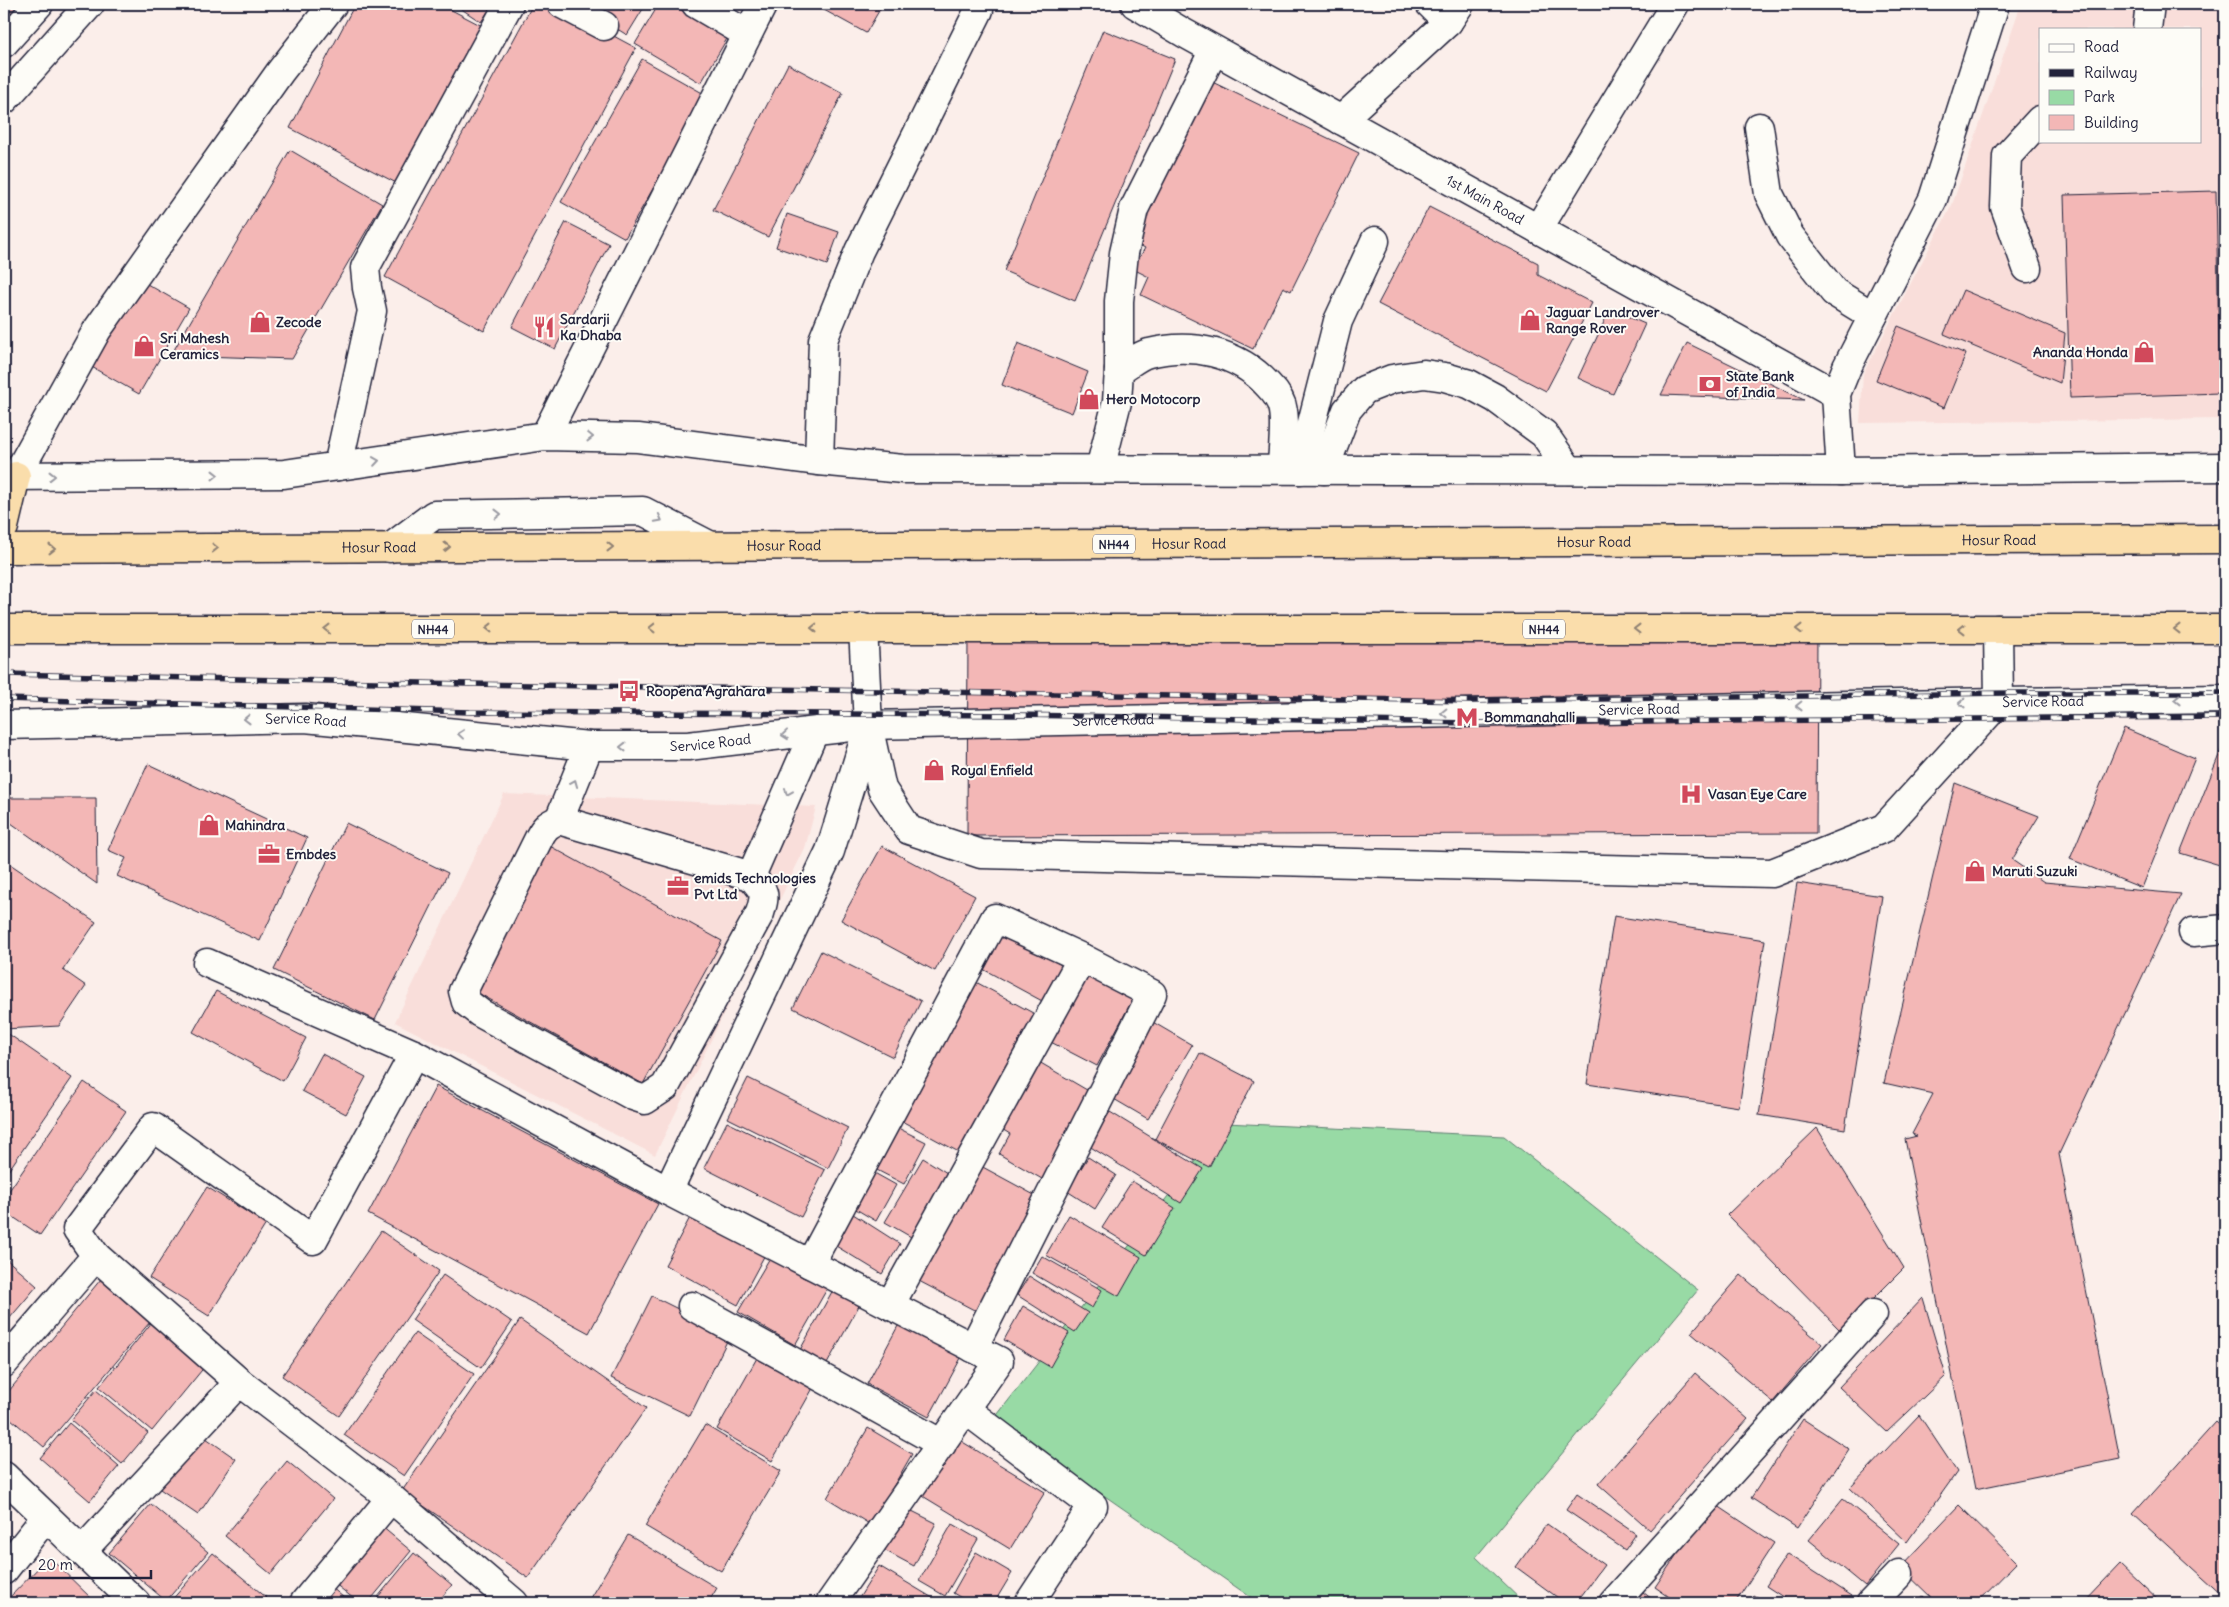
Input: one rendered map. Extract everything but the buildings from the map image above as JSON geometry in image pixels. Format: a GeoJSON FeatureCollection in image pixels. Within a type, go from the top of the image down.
{"type":"FeatureCollection","features":[{"type":"Feature","properties":{"kind":"highway"},"geometry":{"type":"LineString","coordinates":[[4,527],[10,476]]}},
{"type":"Feature","properties":{"kind":"highway","name":"Hosur Road"},"geometry":{"type":"LineString","coordinates":[[4,549],[2225,539]]}},
{"type":"Feature","properties":{"kind":"highway","name":"NH44"},"geometry":{"type":"LineString","coordinates":[[4,629],[2225,629]]}},
{"type":"Feature","properties":{"kind":"street"},"geometry":{"type":"LineString","coordinates":[[4,43],[39,4]]}},
{"type":"Feature","properties":{"kind":"street"},"geometry":{"type":"LineString","coordinates":[[4,100],[90,4]]}},
{"type":"Feature","properties":{"kind":"street"},"geometry":{"type":"LineString","coordinates":[[10,476],[97,330],[280,72],[333,4]]}},
{"type":"Feature","properties":{"kind":"street"},"geometry":{"type":"LineString","coordinates":[[338,466],[372,311],[366,288],[365,268],[509,4]]}},
{"type":"Feature","properties":{"kind":"street"},"geometry":{"type":"LineString","coordinates":[[562,4],[604,26]]}},
{"type":"Feature","properties":{"kind":"street"},"geometry":{"type":"LineString","coordinates":[[696,4],[747,34]]}},
{"type":"Feature","properties":{"kind":"street"},"geometry":{"type":"LineString","coordinates":[[546,436],[763,4]]}},
{"type":"Feature","properties":{"kind":"street","name":"1st Main Road"},"geometry":{"type":"LineString","coordinates":[[1135,4],[1214,50],[1836,394]]}},
{"type":"Feature","properties":{"kind":"street"},"geometry":{"type":"LineString","coordinates":[[1538,229],[1675,4]]}},
{"type":"Feature","properties":{"kind":"street"},"geometry":{"type":"LineString","coordinates":[[1842,471],[1836,394],[1847,366],[1933,199],[1995,4]]}},
{"type":"Feature","properties":{"kind":"street"},"geometry":{"type":"LineString","coordinates":[[2147,28],[2150,4]]}},
{"type":"Feature","properties":{"kind":"street"},"geometry":{"type":"LineString","coordinates":[[819,461],[823,340],[859,251],[979,10]]}},
{"type":"Feature","properties":{"kind":"street"},"geometry":{"type":"LineString","coordinates":[[1341,120],[1446,10]]}},
{"type":"Feature","properties":{"kind":"street"},"geometry":{"type":"LineString","coordinates":[[1100,469],[1117,402],[1119,301],[1124,253],[1134,209],[1214,50]]}},
{"type":"Feature","properties":{"kind":"street"},"geometry":{"type":"LineString","coordinates":[[2027,268],[2005,208],[2007,156],[2039,121]]}},
{"type":"Feature","properties":{"kind":"street"},"geometry":{"type":"LineString","coordinates":[[1759,127],[1770,194],[1790,236],[1834,292],[1873,316]]}},
{"type":"Feature","properties":{"kind":"street"},"geometry":{"type":"LineString","coordinates":[[1302,469],[1338,321],[1376,241]]}},
{"type":"Feature","properties":{"kind":"street"},"geometry":{"type":"LineString","coordinates":[[1119,370],[1146,353],[1174,348],[1200,349],[1229,356],[1260,375],[1275,392],[1302,469]]}},
{"type":"Feature","properties":{"kind":"street"},"geometry":{"type":"LineString","coordinates":[[1302,469],[1364,390],[1392,379],[1424,374],[1445,377],[1469,384],[1495,398],[1544,434],[1569,470]]}},
{"type":"Feature","properties":{"kind":"street"},"geometry":{"type":"LineString","coordinates":[[10,476],[284,474],[546,436],[638,438],[819,461],[903,469],[1842,471],[2225,467]]}},
{"type":"Feature","properties":{"kind":"street"},"geometry":{"type":"LineString","coordinates":[[390,548],[434,516],[643,511],[712,546]]}},
{"type":"Feature","properties":{"kind":"street"},"geometry":{"type":"LineString","coordinates":[[863,628],[868,725],[882,789],[909,830],[981,854],[1772,873],[1884,828],[1999,702],[1998,629]]}},
{"type":"Feature","properties":{"kind":"street","name":"Service Road"},"geometry":{"type":"LineString","coordinates":[[4,725],[305,718],[589,746],[688,746],[868,725],[2225,699]]}},
{"type":"Feature","properties":{"kind":"street"},"geometry":{"type":"LineString","coordinates":[[668,1191],[830,852],[868,725]]}},
{"type":"Feature","properties":{"kind":"street"},"geometry":{"type":"LineString","coordinates":[[751,876],[814,732]]}},
{"type":"Feature","properties":{"kind":"street"},"geometry":{"type":"LineString","coordinates":[[559,820],[589,746]]}},
{"type":"Feature","properties":{"kind":"street"},"geometry":{"type":"LineString","coordinates":[[559,820],[751,876],[763,889],[765,896],[760,913],[665,1087],[645,1100],[633,1096],[480,1013],[466,1002],[463,991],[544,828],[551,823],[559,820]]}},
{"type":"Feature","properties":{"kind":"street"},"geometry":{"type":"LineString","coordinates":[[810,1264],[995,918],[1082,958],[1152,994],[973,1348]]}},
{"type":"Feature","properties":{"kind":"street"},"geometry":{"type":"LineString","coordinates":[[2193,932],[2225,929]]}},
{"type":"Feature","properties":{"kind":"street"},"geometry":{"type":"LineString","coordinates":[[890,1305],[1082,958]]}},
{"type":"Feature","properties":{"kind":"street"},"geometry":{"type":"LineString","coordinates":[[208,963],[414,1054],[668,1191],[999,1361],[830,1603]]}},
{"type":"Feature","properties":{"kind":"street"},"geometry":{"type":"LineString","coordinates":[[414,1054],[313,1240],[153,1127],[77,1229],[96,1256],[239,1382],[391,1498],[514,1603]]}},
{"type":"Feature","properties":{"kind":"street"},"geometry":{"type":"LineString","coordinates":[[4,1363],[96,1256]]}},
{"type":"Feature","properties":{"kind":"street"},"geometry":{"type":"LineString","coordinates":[[692,1306],[942,1444]]}},
{"type":"Feature","properties":{"kind":"street"},"geometry":{"type":"LineString","coordinates":[[1613,1603],[1873,1314]]}},
{"type":"Feature","properties":{"kind":"street"},"geometry":{"type":"LineString","coordinates":[[82,1550],[239,1382]]}},
{"type":"Feature","properties":{"kind":"street"},"geometry":{"type":"LineString","coordinates":[[966,1410],[1094,1506],[1029,1603]]}},
{"type":"Feature","properties":{"kind":"street"},"geometry":{"type":"LineString","coordinates":[[4,1476],[136,1603]]}},
{"type":"Feature","properties":{"kind":"street"},"geometry":{"type":"LineString","coordinates":[[304,1603],[391,1498]]}},
{"type":"Feature","properties":{"kind":"street"},"geometry":{"type":"LineString","coordinates":[[4,1570],[46,1517]]}},
{"type":"Feature","properties":{"kind":"street"},"geometry":{"type":"LineString","coordinates":[[1871,1603],[1898,1574]]}},
{"type":"Feature","properties":{"kind":"shaded area"},"geometry":{"type":"Polygon","coordinates":[[[2021,4],[2225,4],[2225,419],[1860,423],[1863,374],[1952,205],[2021,4]]]}},
{"type":"Feature","properties":{"kind":"shaded area"},"geometry":{"type":"Polygon","coordinates":[[[504,794],[816,807],[805,848],[655,1155],[395,1022],[504,794]]]}},
{"type":"Feature","properties":{"kind":"green space"},"geometry":{"type":"Polygon","coordinates":[[[1225,1123],[1504,1136],[1698,1290],[1476,1557],[1524,1603],[1259,1603],[994,1419],[1225,1123]]]}},
{"type":"Feature","properties":{"kind":"railway"},"geometry":{"type":"LineString","coordinates":[[4,674],[1473,701],[2008,693],[2225,693]]}},
{"type":"Feature","properties":{"kind":"railway"},"geometry":{"type":"LineString","coordinates":[[4,699],[470,712],[1016,715],[1471,723],[2225,717]]}},
{"type":"Feature","properties":{"kind":"place","name":"Jaguar Landrover Range Rover"},"geometry":{"type":"Point","coordinates":[1530,320]}},
{"type":"Feature","properties":{"kind":"place","name":"Zecode"},"geometry":{"type":"Point","coordinates":[260,322]}},
{"type":"Feature","properties":{"kind":"place","name":"Sardarji Ka Dhaba"},"geometry":{"type":"Point","coordinates":[544,327]}},
{"type":"Feature","properties":{"kind":"place","name":"Sri Mahesh Ceramics"},"geometry":{"type":"Point","coordinates":[144,346]}},
{"type":"Feature","properties":{"kind":"place","name":"Ananda Honda"},"geometry":{"type":"Point","coordinates":[2144,352]}},
{"type":"Feature","properties":{"kind":"place","name":"State Bank of India"},"geometry":{"type":"Point","coordinates":[1710,384]}},
{"type":"Feature","properties":{"kind":"place","name":"Hero Motocorp"},"geometry":{"type":"Point","coordinates":[1089,399]}},
{"type":"Feature","properties":{"kind":"place","name":"Roopena Agrahara"},"geometry":{"type":"Point","coordinates":[629,691]}},
{"type":"Feature","properties":{"kind":"place","name":"Bommanahalli"},"geometry":{"type":"Point","coordinates":[1467,717]}},
{"type":"Feature","properties":{"kind":"place","name":"Royal Enfield"},"geometry":{"type":"Point","coordinates":[934,770]}},
{"type":"Feature","properties":{"kind":"place","name":"Vasan Eye Care"},"geometry":{"type":"Point","coordinates":[1691,794]}},
{"type":"Feature","properties":{"kind":"place","name":"Mahindra"},"geometry":{"type":"Point","coordinates":[209,825]}},
{"type":"Feature","properties":{"kind":"place","name":"Embdes"},"geometry":{"type":"Point","coordinates":[269,854]}},
{"type":"Feature","properties":{"kind":"place","name":"Maruti Suzuki"},"geometry":{"type":"Point","coordinates":[1975,871]}},
{"type":"Feature","properties":{"kind":"place","name":"emids Technologies Pvt Ltd"},"geometry":{"type":"Point","coordinates":[678,886]}}]}
